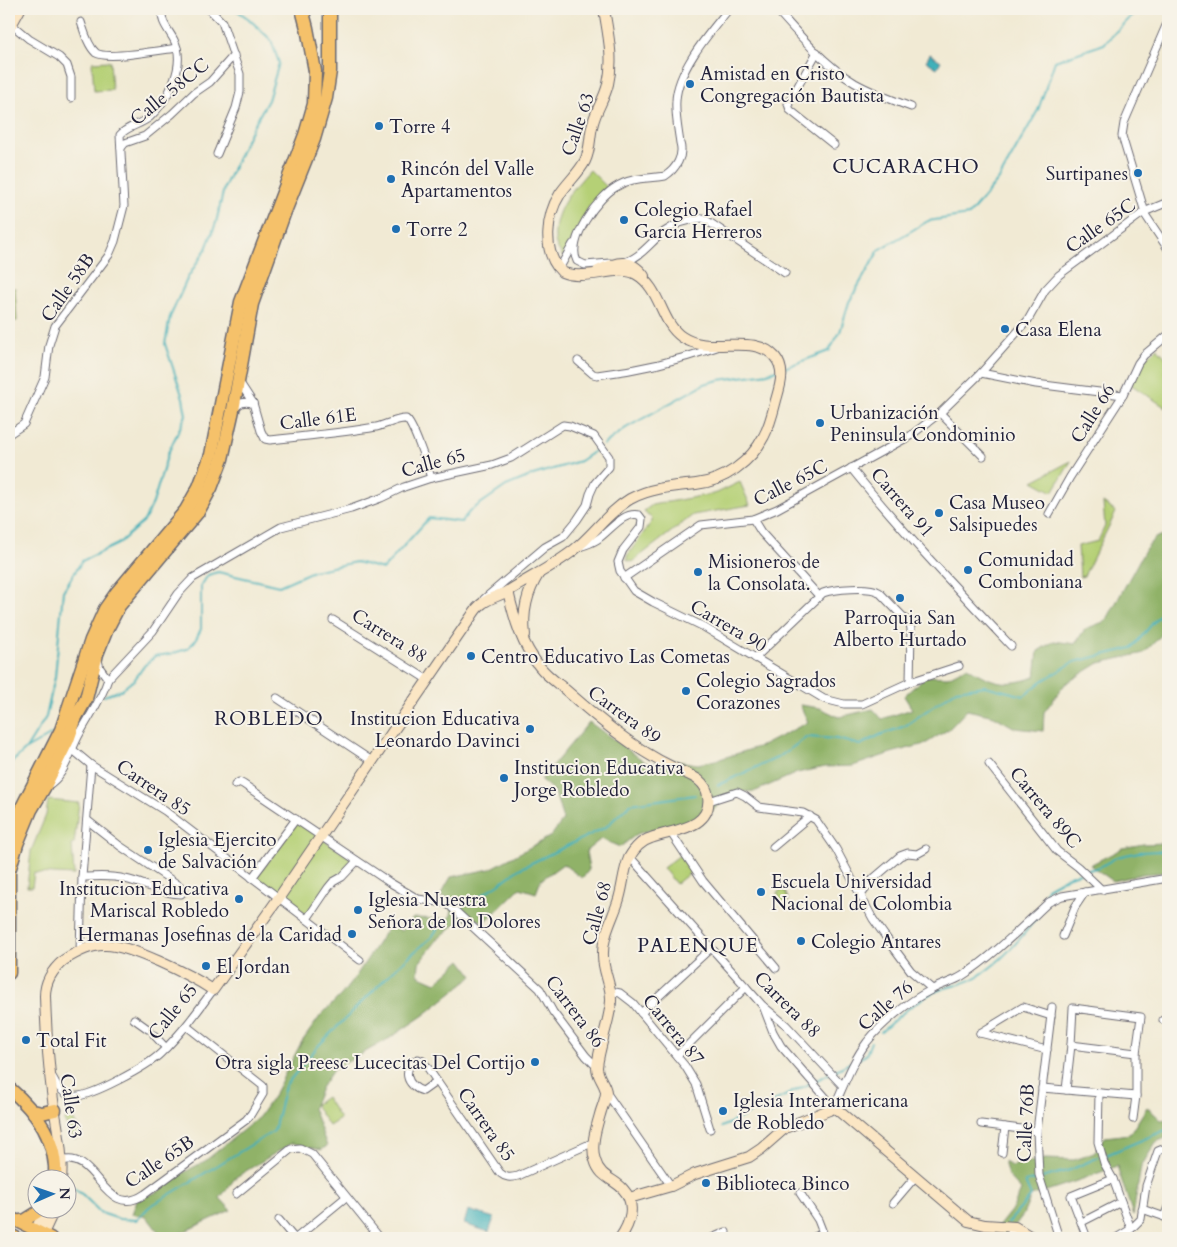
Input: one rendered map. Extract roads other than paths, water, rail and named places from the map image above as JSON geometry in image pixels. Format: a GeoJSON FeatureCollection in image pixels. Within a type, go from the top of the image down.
{"type":"FeatureCollection","features":[{"type":"Feature","properties":{"kind":"highway"},"geometry":{"type":"LineString","coordinates":[[9,971],[9,871],[12,858],[31,810],[68,740],[78,715],[91,640],[105,609],[116,592],[186,510],[205,472],[211,455],[241,302],[305,136],[314,104],[315,71],[302,9]]}},
{"type":"Feature","properties":{"kind":"highway"},"geometry":{"type":"LineString","coordinates":[[9,833],[61,730],[92,700],[97,654],[104,635],[119,606],[198,512],[222,459],[252,304],[284,214],[314,139],[326,98],[330,71],[330,9]]}},
{"type":"Feature","properties":{"kind":"highway"},"geometry":{"type":"LineString","coordinates":[[9,1088],[42,1124],[54,1154],[55,1170]]}},
{"type":"Feature","properties":{"kind":"highway"},"geometry":{"type":"LineString","coordinates":[[33,1112],[42,1113],[55,1110]]}},
{"type":"Feature","properties":{"kind":"main road"},"geometry":{"type":"LineString","coordinates":[[10,27],[20,9]]}},
{"type":"Feature","properties":{"kind":"main road","name":"Calle 63"},"geometry":{"type":"LineString","coordinates":[[559,269],[553,259],[550,248],[550,218],[554,205],[561,193],[585,161],[590,146],[593,123],[608,84],[611,57],[604,9]]}},
{"type":"Feature","properties":{"kind":"main road"},"geometry":{"type":"LineString","coordinates":[[591,275],[618,263],[635,265],[650,288]]}},
{"type":"Feature","properties":{"kind":"main road"},"geometry":{"type":"LineString","coordinates":[[559,269],[564,274],[572,276],[624,272],[636,274],[655,294],[666,319],[677,334],[692,343],[719,346]]}},
{"type":"Feature","properties":{"kind":"main road","name":"Calle 65"},"geometry":{"type":"LineString","coordinates":[[213,990],[278,899],[471,617],[482,604],[508,591],[576,548],[613,510],[631,499],[659,489],[712,481],[722,477],[750,455],[764,435],[776,402],[781,378],[780,367],[771,354],[761,348],[749,345],[719,346]]}},
{"type":"Feature","properties":{"kind":"main road","name":"Carrera 89"},"geometry":{"type":"LineString","coordinates":[[527,648],[524,627],[525,606],[528,593],[540,571]]}},
{"type":"Feature","properties":{"kind":"main road","name":"Carrera 89"},"geometry":{"type":"LineString","coordinates":[[508,591],[512,611],[527,648],[541,669],[598,718],[643,750],[671,767],[697,778],[704,784],[708,797]]}},
{"type":"Feature","properties":{"kind":"main road"},"geometry":{"type":"LineString","coordinates":[[630,857],[636,848],[645,841],[692,826],[705,815],[708,797]]}},
{"type":"Feature","properties":{"kind":"main road","name":"Calle 68"},"geometry":{"type":"LineString","coordinates":[[597,1067],[611,1002],[610,991],[604,974],[603,946],[609,924],[619,902],[626,866],[630,857]]}},
{"type":"Feature","properties":{"kind":"main road"},"geometry":{"type":"LineString","coordinates":[[80,952],[103,945],[123,948],[181,972],[213,990]]}},
{"type":"Feature","properties":{"kind":"main road","name":"Calle 63"},"geometry":{"type":"LineString","coordinates":[[62,1170],[62,1161],[49,1064],[44,996],[48,979],[61,963],[80,952]]}},
{"type":"Feature","properties":{"kind":"main road","name":"Carrera 86"},"geometry":{"type":"LineString","coordinates":[[597,1067],[598,1074],[606,1091]]}},
{"type":"Feature","properties":{"kind":"main road"},"geometry":{"type":"LineString","coordinates":[[606,1091],[594,1142],[594,1158],[608,1179],[622,1188],[628,1198],[631,1212],[630,1221],[620,1238]]}},
{"type":"Feature","properties":{"kind":"main road"},"geometry":{"type":"LineString","coordinates":[[628,1198],[671,1186],[695,1174],[749,1157],[785,1128],[829,1110],[834,1106],[968,1221],[1008,1227],[1034,1238]]}},
{"type":"Feature","properties":{"kind":"main road"},"geometry":{"type":"LineString","coordinates":[[12,1219],[25,1220],[28,1218]]}},
{"type":"Feature","properties":{"kind":"main road"},"geometry":{"type":"LineString","coordinates":[[12,1219],[41,1236]]}},
{"type":"Feature","properties":{"kind":"main road"},"geometry":{"type":"LineString","coordinates":[[41,1236],[43,1220]]}},
{"type":"Feature","properties":{"kind":"main road"},"geometry":{"type":"LineString","coordinates":[[41,1236],[49,1220]]}},
{"type":"Feature","properties":{"kind":"main road"},"geometry":{"type":"LineString","coordinates":[[9,1234],[17,1238]]}},
{"type":"Feature","properties":{"kind":"street"},"geometry":{"type":"LineString","coordinates":[[121,148],[119,139],[123,131],[149,118],[166,94],[179,65],[177,48],[162,19],[162,9]]}},
{"type":"Feature","properties":{"kind":"street"},"geometry":{"type":"LineString","coordinates":[[209,9],[222,22],[240,74],[240,92],[236,108],[217,154]]}},
{"type":"Feature","properties":{"kind":"street"},"geometry":{"type":"LineString","coordinates":[[559,269],[591,211],[600,199],[616,186],[635,178],[665,176],[676,165],[681,156],[682,149],[676,101],[679,85],[702,42],[729,9]]}},
{"type":"Feature","properties":{"kind":"street"},"geometry":{"type":"LineString","coordinates":[[776,9],[828,63],[854,82],[880,96],[911,107]]}},
{"type":"Feature","properties":{"kind":"street"},"geometry":{"type":"LineString","coordinates":[[1168,20],[1122,128],[1122,136],[1144,212],[1168,249]]}},
{"type":"Feature","properties":{"kind":"street"},"geometry":{"type":"LineString","coordinates":[[81,22],[92,49],[98,54],[118,56],[177,48]]}},
{"type":"Feature","properties":{"kind":"street"},"geometry":{"type":"LineString","coordinates":[[10,27],[59,57],[67,65],[71,77],[71,98]]}},
{"type":"Feature","properties":{"kind":"street"},"geometry":{"type":"LineString","coordinates":[[817,52],[788,104],[790,110],[834,145]]}},
{"type":"Feature","properties":{"kind":"street","name":"Calle 58CC"},"geometry":{"type":"LineString","coordinates":[[121,148],[125,143],[145,136],[172,114],[194,93],[210,82],[234,55]]}},
{"type":"Feature","properties":{"kind":"street","name":"Calle 58B"},"geometry":{"type":"LineString","coordinates":[[9,434],[24,424],[45,377],[55,326],[109,255],[115,241],[124,206],[121,148]]}},
{"type":"Feature","properties":{"kind":"street","name":"Calle 65C"},"geometry":{"type":"LineString","coordinates":[[624,578],[700,525],[753,519],[788,504],[910,436],[940,413],[981,373],[1028,320],[1045,290],[1059,275],[1144,212],[1168,202]]}},
{"type":"Feature","properties":{"kind":"street"},"geometry":{"type":"LineString","coordinates":[[581,230],[574,252],[577,262],[585,265],[618,263],[626,262],[638,255],[664,232],[680,223],[704,218],[785,273]]}},
{"type":"Feature","properties":{"kind":"street"},"geometry":{"type":"LineString","coordinates":[[638,255],[644,277]]}},
{"type":"Feature","properties":{"kind":"street","name":"Calle 66"},"geometry":{"type":"LineString","coordinates":[[1049,514],[1070,477],[1123,395],[1138,363],[1144,355],[1168,335]]}},
{"type":"Feature","properties":{"kind":"street"},"geometry":{"type":"LineString","coordinates":[[578,361],[593,374],[597,375],[657,366],[688,358],[719,346]]}},
{"type":"Feature","properties":{"kind":"street"},"geometry":{"type":"LineString","coordinates":[[981,373],[1036,384],[1123,395]]}},
{"type":"Feature","properties":{"kind":"street"},"geometry":{"type":"LineString","coordinates":[[238,380],[253,403]]}},
{"type":"Feature","properties":{"kind":"street","name":"Calle 61E"},"geometry":{"type":"LineString","coordinates":[[233,410],[241,402],[253,403],[261,431],[265,439],[270,440],[342,432],[391,423],[401,418],[406,419],[411,423],[427,462],[431,478]]}},
{"type":"Feature","properties":{"kind":"street"},"geometry":{"type":"LineString","coordinates":[[940,413],[983,456]]}},
{"type":"Feature","properties":{"kind":"street","name":"Calle 65"},"geometry":{"type":"LineString","coordinates":[[92,700],[108,679],[153,631],[183,588],[201,573],[287,525],[351,509],[431,478],[468,471],[511,458],[563,425],[589,433],[597,439],[610,460],[609,467],[595,483],[587,505],[563,537],[545,547],[484,599],[482,604]]}},
{"type":"Feature","properties":{"kind":"street","name":"Carrera 91"},"geometry":{"type":"LineString","coordinates":[[851,468],[882,506],[1011,646]]}},
{"type":"Feature","properties":{"kind":"street"},"geometry":{"type":"LineString","coordinates":[[576,548],[591,544],[599,539],[627,516],[639,515],[642,519],[641,527],[622,550],[619,559],[618,566],[624,578]]}},
{"type":"Feature","properties":{"kind":"street"},"geometry":{"type":"LineString","coordinates":[[753,519],[761,532],[820,596]]}},
{"type":"Feature","properties":{"kind":"street","name":"Carrera 90"},"geometry":{"type":"LineString","coordinates":[[624,578],[634,591],[644,598],[702,626],[820,697],[844,704],[867,702],[910,682],[959,666]]}},
{"type":"Feature","properties":{"kind":"street"},"geometry":{"type":"LineString","coordinates":[[755,658],[820,596],[832,591],[875,590],[902,615],[910,627],[910,682]]}},
{"type":"Feature","properties":{"kind":"street","name":"Carrera 88"},"geometry":{"type":"LineString","coordinates":[[333,620],[428,680]]}},
{"type":"Feature","properties":{"kind":"street"},"geometry":{"type":"LineString","coordinates":[[97,654],[100,668],[108,679]]}},
{"type":"Feature","properties":{"kind":"street"},"geometry":{"type":"LineString","coordinates":[[277,698],[372,761]]}},
{"type":"Feature","properties":{"kind":"street"},"geometry":{"type":"LineString","coordinates":[[44,788],[54,782],[65,768],[73,750],[78,715]]}},
{"type":"Feature","properties":{"kind":"street","name":"Carrera 85"},"geometry":{"type":"LineString","coordinates":[[73,750],[91,765],[165,811],[360,960]]}},
{"type":"Feature","properties":{"kind":"street","name":"Carrera 89C"},"geometry":{"type":"LineString","coordinates":[[989,764],[1057,851],[1078,867],[1102,890]]}},
{"type":"Feature","properties":{"kind":"street"},"geometry":{"type":"LineString","coordinates":[[80,952],[82,877],[91,765]]}},
{"type":"Feature","properties":{"kind":"street","name":"Carrera 86"},"geometry":{"type":"LineString","coordinates":[[237,784],[243,784],[357,861],[418,899],[444,903],[450,906],[540,989],[553,1012],[586,1056],[597,1067]]}},
{"type":"Feature","properties":{"kind":"street"},"geometry":{"type":"LineString","coordinates":[[708,797],[712,800],[737,792],[759,807],[804,813],[816,820],[836,849],[873,919],[911,971],[932,989]]}},
{"type":"Feature","properties":{"kind":"street"},"geometry":{"type":"LineString","coordinates":[[773,847],[810,816]]}},
{"type":"Feature","properties":{"kind":"street"},"geometry":{"type":"LineString","coordinates":[[252,878],[296,819]]}},
{"type":"Feature","properties":{"kind":"street"},"geometry":{"type":"LineString","coordinates":[[82,877],[125,878],[170,893],[183,893],[184,891],[180,886],[120,846],[87,820]]}},
{"type":"Feature","properties":{"kind":"street"},"geometry":{"type":"LineString","coordinates":[[671,833],[703,880],[776,968]]}},
{"type":"Feature","properties":{"kind":"street"},"geometry":{"type":"LineString","coordinates":[[861,895],[873,879],[900,856],[908,853],[917,854],[926,849]]}},
{"type":"Feature","properties":{"kind":"street","name":"Carrera 88"},"geometry":{"type":"LineString","coordinates":[[630,857],[763,1006],[786,1025],[842,1085]]}},
{"type":"Feature","properties":{"kind":"street"},"geometry":{"type":"LineString","coordinates":[[307,919],[333,882],[342,877],[357,861]]}},
{"type":"Feature","properties":{"kind":"street","name":"Calle 76"},"geometry":{"type":"LineString","coordinates":[[834,1106],[842,1085],[866,1043],[875,1033],[917,997],[962,976],[998,948],[1049,902],[1062,896],[1168,878]]}},
{"type":"Feature","properties":{"kind":"street"},"geometry":{"type":"LineString","coordinates":[[1063,936],[1075,907],[1085,892]]}},
{"type":"Feature","properties":{"kind":"street"},"geometry":{"type":"LineString","coordinates":[[641,1013],[711,948]]}},
{"type":"Feature","properties":{"kind":"street"},"geometry":{"type":"LineString","coordinates":[[677,1056],[746,987]]}},
{"type":"Feature","properties":{"kind":"street","name":"Calle 65"},"geometry":{"type":"LineString","coordinates":[[49,1064],[55,1084],[67,1095],[76,1096],[101,1088],[145,1066],[166,1048],[185,1027],[213,990]]}},
{"type":"Feature","properties":{"kind":"street","name":"Carrera 87"},"geometry":{"type":"LineString","coordinates":[[610,991],[615,991],[624,996],[677,1056],[696,1084],[710,1129]]}},
{"type":"Feature","properties":{"kind":"street"},"geometry":{"type":"LineString","coordinates":[[763,1006],[773,1032],[781,1046],[834,1106]]}},
{"type":"Feature","properties":{"kind":"street"},"geometry":{"type":"LineString","coordinates":[[1046,1050],[980,1033],[1022,1007],[1051,1016]]}},
{"type":"Feature","properties":{"kind":"street","name":"Calle 76B"},"geometry":{"type":"LineString","coordinates":[[1052,1007],[1037,1131],[1039,1176],[1059,1238]]}},
{"type":"Feature","properties":{"kind":"street"},"geometry":{"type":"LineString","coordinates":[[1066,1090],[1073,1008],[1141,1017],[1136,1053],[1136,1096],[1133,1119]]}},
{"type":"Feature","properties":{"kind":"street"},"geometry":{"type":"LineString","coordinates":[[134,1019],[148,1029]]}},
{"type":"Feature","properties":{"kind":"street","name":"Calle 65B"},"geometry":{"type":"LineString","coordinates":[[62,1161],[71,1160],[79,1164],[95,1176],[111,1195],[118,1200],[134,1200],[145,1194],[246,1120],[264,1090],[260,1084],[189,1028],[185,1027]]}},
{"type":"Feature","properties":{"kind":"street"},"geometry":{"type":"LineString","coordinates":[[154,1034],[166,1048]]}},
{"type":"Feature","properties":{"kind":"street"},"geometry":{"type":"LineString","coordinates":[[1071,1045],[1136,1053]]}},
{"type":"Feature","properties":{"kind":"street","name":"Carrera 85"},"geometry":{"type":"LineString","coordinates":[[438,1082],[423,1090],[414,1088],[409,1082],[407,1072],[412,1063],[418,1059],[423,1061],[438,1082],[500,1172],[508,1177],[514,1177],[594,1142]]}},
{"type":"Feature","properties":{"kind":"street"},"geometry":{"type":"LineString","coordinates":[[1042,1088],[1136,1096]]}},
{"type":"Feature","properties":{"kind":"street","name":"Carrera 86"},"geometry":{"type":"LineString","coordinates":[[606,1091],[671,1186]]}},
{"type":"Feature","properties":{"kind":"street"},"geometry":{"type":"LineString","coordinates":[[1099,1093],[1098,1142],[1104,1163],[1113,1179],[1131,1229]]}},
{"type":"Feature","properties":{"kind":"street"},"geometry":{"type":"LineString","coordinates":[[981,1124],[1037,1131]]}},
{"type":"Feature","properties":{"kind":"street"},"geometry":{"type":"LineString","coordinates":[[1002,1153],[1005,1127]]}},
{"type":"Feature","properties":{"kind":"street"},"geometry":{"type":"LineString","coordinates":[[1116,1238],[1131,1229],[1141,1219],[1146,1186],[1158,1151],[1168,1147]]}},
{"type":"Feature","properties":{"kind":"street"},"geometry":{"type":"LineString","coordinates":[[236,1194],[291,1149],[300,1148],[312,1154],[378,1235],[368,1238]]}},
{"type":"Feature","properties":{"kind":"street"},"geometry":{"type":"LineString","coordinates":[[893,1203],[916,1176]]}},
{"type":"Feature","properties":{"kind":"street"},"geometry":{"type":"LineString","coordinates":[[1087,1238],[1071,1196],[1113,1179]]}},
{"type":"Feature","properties":{"kind":"street"},"geometry":{"type":"LineString","coordinates":[[800,1193],[818,1220],[824,1236],[812,1238]]}},
{"type":"Feature","properties":{"kind":"street"},"geometry":{"type":"LineString","coordinates":[[279,1220],[295,1238],[346,1197]]}},
{"type":"Feature","properties":{"kind":"street"},"geometry":{"type":"LineString","coordinates":[[1082,1222],[1121,1202]]}},
{"type":"Feature","properties":{"kind":"street"},"geometry":{"type":"LineString","coordinates":[[1142,1209],[1166,1217],[1168,1207]]}},
{"type":"Feature","properties":{"kind":"street"},"geometry":{"type":"LineString","coordinates":[[1008,1227],[1008,1238]]}},
{"type":"Feature","properties":{"kind":"street"},"geometry":{"type":"LineString","coordinates":[[712,1238],[726,1232]]}},
{"type":"Feature","properties":{"kind":"water"},"geometry":{"type":"Polygon","coordinates":[[[930,54],[941,61],[937,68],[926,61],[930,54]]]}},
{"type":"Feature","properties":{"kind":"water"},"geometry":{"type":"Polygon","coordinates":[[[468,1210],[494,1218],[489,1232],[464,1224],[468,1210]]]}},
{"type":"Feature","properties":{"kind":"waterway"},"geometry":{"type":"LineString","coordinates":[[9,765],[26,749],[46,717],[55,677],[63,591],[82,561],[118,544],[144,521],[153,503],[168,453],[186,415],[183,398],[165,344],[170,317],[188,277],[206,249],[216,223],[224,188],[250,132],[268,100],[279,63],[271,40],[249,19],[235,9]]}},
{"type":"Feature","properties":{"kind":"waterway"},"geometry":{"type":"LineString","coordinates":[[784,368],[829,351],[840,332],[849,302],[879,250],[928,221],[969,215],[999,179],[1038,110],[1055,61],[1104,44],[1138,9]]}},
{"type":"Feature","properties":{"kind":"waterway"},"geometry":{"type":"LineString","coordinates":[[603,445],[626,428],[704,384],[777,370]]}},
{"type":"Feature","properties":{"kind":"waterway"},"geometry":{"type":"LineString","coordinates":[[104,696],[121,690],[135,679],[144,666],[155,656],[187,649],[195,641],[201,629],[201,586],[208,575],[218,572],[279,586],[313,571],[356,562],[383,569],[429,518],[461,522],[470,511],[506,486],[533,475],[580,461],[599,448]]}},
{"type":"Feature","properties":{"kind":"waterway"},"geometry":{"type":"LineString","coordinates":[[718,785],[779,757],[807,737],[837,739],[860,745],[905,726],[956,690],[985,686],[1024,696],[1042,681],[1074,662],[1132,648],[1168,605]]}},
{"type":"Feature","properties":{"kind":"waterway"},"geometry":{"type":"LineString","coordinates":[[26,749],[52,734]]}},
{"type":"Feature","properties":{"kind":"waterway"},"geometry":{"type":"LineString","coordinates":[[474,900],[519,869],[606,827],[630,804],[695,795]]}},
{"type":"Feature","properties":{"kind":"waterway"},"geometry":{"type":"LineString","coordinates":[[1085,871],[1100,867],[1117,857],[1139,852],[1160,851],[1168,853]]}},
{"type":"Feature","properties":{"kind":"waterway"},"geometry":{"type":"LineString","coordinates":[[1043,903],[1047,888],[1069,876],[1080,873]]}},
{"type":"Feature","properties":{"kind":"waterway"},"geometry":{"type":"LineString","coordinates":[[881,1032],[920,1000],[939,990],[972,980],[986,971],[1010,950],[1037,917]]}},
{"type":"Feature","properties":{"kind":"waterway"},"geometry":{"type":"LineString","coordinates":[[78,1191],[101,1213],[119,1219],[137,1220],[149,1207],[274,1131],[285,1086],[319,1045],[398,966],[432,937],[438,928],[449,921]]}},
{"type":"Feature","properties":{"kind":"waterway"},"geometry":{"type":"LineString","coordinates":[[858,1059],[866,1055],[871,1042]]}},
{"type":"Feature","properties":{"kind":"waterway"},"geometry":{"type":"LineString","coordinates":[[834,1071],[852,1062]]}},
{"type":"Feature","properties":{"kind":"waterway"},"geometry":{"type":"LineString","coordinates":[[722,1127],[829,1074]]}},
{"type":"Feature","properties":{"kind":"waterway"},"geometry":{"type":"LineString","coordinates":[[1104,1156],[1168,1129]]}},
{"type":"Feature","properties":{"kind":"waterway"},"geometry":{"type":"LineString","coordinates":[[1042,1178],[1070,1170],[1099,1157]]}},
{"type":"Feature","properties":{"kind":"waterway"},"geometry":{"type":"LineString","coordinates":[[1008,1223],[1031,1196],[1025,1182],[1038,1179]]}},
{"type":"Feature","properties":{"kind":"waterway"},"geometry":{"type":"LineString","coordinates":[[996,1238],[1002,1231]]}},
{"type":"Feature","properties":{"kind":"place","name":"Amistad en Cristo Congregación Bautista"},"geometry":{"type":"Point","coordinates":[690,84]}},
{"type":"Feature","properties":{"kind":"place","name":"Torre 4"},"geometry":{"type":"Point","coordinates":[379,126]}},
{"type":"Feature","properties":{"kind":"place","name":"Surtipanes"},"geometry":{"type":"Point","coordinates":[1138,173]}},
{"type":"Feature","properties":{"kind":"place","name":"Rincón del Valle Apartamentos"},"geometry":{"type":"Point","coordinates":[391,179]}},
{"type":"Feature","properties":{"kind":"place","name":"Colegio Rafael Garcia Herreros"},"geometry":{"type":"Point","coordinates":[624,220]}},
{"type":"Feature","properties":{"kind":"place","name":"Torre 2"},"geometry":{"type":"Point","coordinates":[396,229]}},
{"type":"Feature","properties":{"kind":"place","name":"Casa Elena"},"geometry":{"type":"Point","coordinates":[1005,329]}},
{"type":"Feature","properties":{"kind":"place","name":"Urbanización Peninsula Condominio"},"geometry":{"type":"Point","coordinates":[820,423]}},
{"type":"Feature","properties":{"kind":"place","name":"Casa Museo Salsipuedes"},"geometry":{"type":"Point","coordinates":[939,513]}},
{"type":"Feature","properties":{"kind":"place","name":"Comunidad Comboniana"},"geometry":{"type":"Point","coordinates":[968,570]}},
{"type":"Feature","properties":{"kind":"place","name":"Misioneros de la Consolata."},"geometry":{"type":"Point","coordinates":[698,572]}},
{"type":"Feature","properties":{"kind":"place","name":"Parroquia San Alberto Hurtado"},"geometry":{"type":"Point","coordinates":[900,598]}},
{"type":"Feature","properties":{"kind":"place","name":"Centro Educativo Las Cometas"},"geometry":{"type":"Point","coordinates":[471,656]}},
{"type":"Feature","properties":{"kind":"place","name":"Colegio Sagrados Corazones"},"geometry":{"type":"Point","coordinates":[686,691]}},
{"type":"Feature","properties":{"kind":"place","name":"Institucion Educativa Leonardo Davinci"},"geometry":{"type":"Point","coordinates":[530,729]}},
{"type":"Feature","properties":{"kind":"place","name":"Institucion Educativa Jorge Robledo"},"geometry":{"type":"Point","coordinates":[504,778]}},
{"type":"Feature","properties":{"kind":"place","name":"Iglesia Ejercito de Salvación"},"geometry":{"type":"Point","coordinates":[148,850]}},
{"type":"Feature","properties":{"kind":"place","name":"Escuela Universidad Nacional de Colombia"},"geometry":{"type":"Point","coordinates":[761,892]}},
{"type":"Feature","properties":{"kind":"place","name":"Institucion Educativa Mariscal Robledo"},"geometry":{"type":"Point","coordinates":[239,899]}},
{"type":"Feature","properties":{"kind":"place","name":"Iglesia Nuestra Señora de los Dolores"},"geometry":{"type":"Point","coordinates":[358,910]}},
{"type":"Feature","properties":{"kind":"place","name":"Hermanas Josefinas de la Caridad"},"geometry":{"type":"Point","coordinates":[352,934]}},
{"type":"Feature","properties":{"kind":"place","name":"Colegio Antares"},"geometry":{"type":"Point","coordinates":[801,941]}},
{"type":"Feature","properties":{"kind":"place","name":"El Jordan"},"geometry":{"type":"Point","coordinates":[206,966]}},
{"type":"Feature","properties":{"kind":"place","name":"Total Fit"},"geometry":{"type":"Point","coordinates":[26,1040]}},
{"type":"Feature","properties":{"kind":"place","name":"Otra sigla Preesc Lucecitas Del Cortijo"},"geometry":{"type":"Point","coordinates":[535,1062]}},
{"type":"Feature","properties":{"kind":"place","name":"Iglesia Interamericana de Robledo"},"geometry":{"type":"Point","coordinates":[723,1111]}},
{"type":"Feature","properties":{"kind":"place","name":"Biblioteca Binco"},"geometry":{"type":"Point","coordinates":[706,1183]}},
{"type":"Feature","properties":{"kind":"district","name":"CUCARACHO"},"geometry":{"type":"Point","coordinates":[906,166]}},
{"type":"Feature","properties":{"kind":"district","name":"ROBLEDO"},"geometry":{"type":"Point","coordinates":[269,718]}},
{"type":"Feature","properties":{"kind":"district","name":"PALENQUE"},"geometry":{"type":"Point","coordinates":[698,945]}}]}
